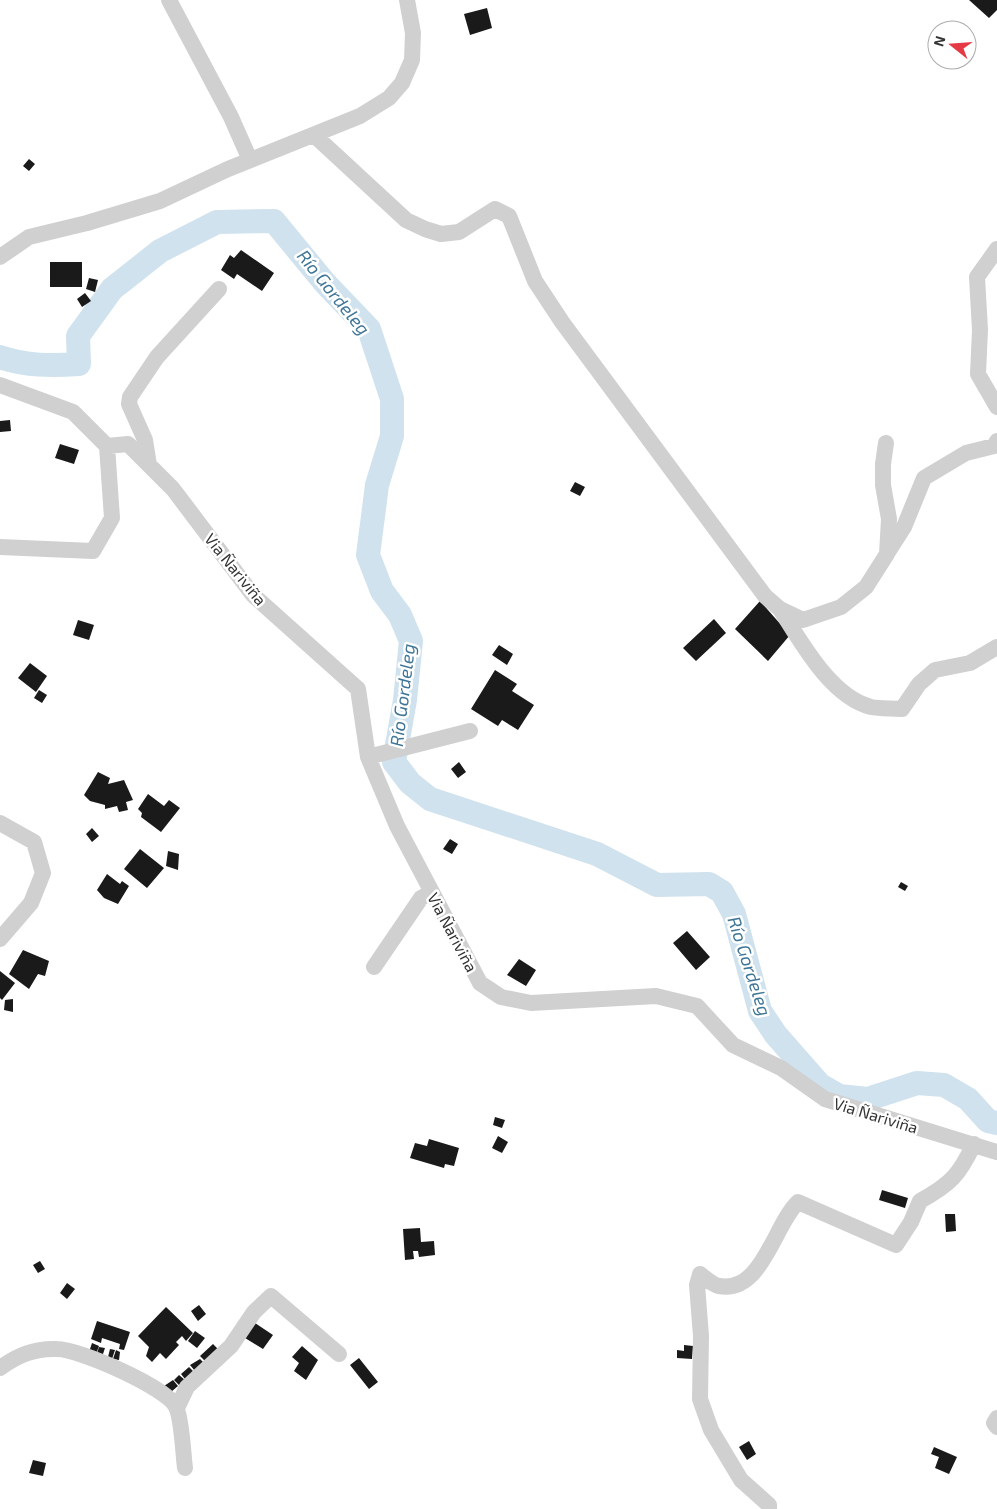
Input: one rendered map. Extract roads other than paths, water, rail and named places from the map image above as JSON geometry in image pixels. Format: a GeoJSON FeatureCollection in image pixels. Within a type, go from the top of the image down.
{"type":"FeatureCollection","features":[{"type":"Feature","properties":{"kind":"street"},"geometry":{"type":"LineString","coordinates":[[169,0],[231,117],[250,160]]}},
{"type":"Feature","properties":{"kind":"street"},"geometry":{"type":"LineString","coordinates":[[0,257],[28,237],[87,223],[160,201],[250,160],[360,116],[389,98],[402,83],[412,60],[413,32],[407,0]]}},
{"type":"Feature","properties":{"kind":"street"},"geometry":{"type":"LineString","coordinates":[[314,135],[406,220],[425,229],[441,234],[459,232],[495,209],[509,216],[535,281],[562,322],[765,596],[780,609],[803,620],[841,608],[866,587],[904,527],[924,478],[966,453],[994,446],[997,440]]}},
{"type":"Feature","properties":{"kind":"street"},"geometry":{"type":"LineString","coordinates":[[997,249],[977,277],[980,330],[978,374],[997,407]]}},
{"type":"Feature","properties":{"kind":"street"},"geometry":{"type":"LineString","coordinates":[[149,465],[146,440],[129,404],[130,397],[157,357],[219,289]]}},
{"type":"Feature","properties":{"kind":"street"},"geometry":{"type":"LineString","coordinates":[[0,385],[73,412],[107,446],[112,518],[93,551],[0,547]]}},
{"type":"Feature","properties":{"kind":"street"},"geometry":{"type":"LineString","coordinates":[[886,443],[883,485],[889,519],[887,554]]}},
{"type":"Feature","properties":{"kind":"street","name":"Via Ñariviña"},"geometry":{"type":"LineString","coordinates":[[107,446],[128,444],[173,489],[253,594],[358,689],[397,826],[480,983],[501,997],[531,1003],[656,996],[697,1006],[733,1045],[781,1068],[825,1100],[997,1152]]}},
{"type":"Feature","properties":{"kind":"street"},"geometry":{"type":"LineString","coordinates":[[780,609],[808,652],[844,695],[870,707],[902,709],[919,684],[935,670],[970,662],[997,647]]}},
{"type":"Feature","properties":{"kind":"street"},"geometry":{"type":"LineString","coordinates":[[375,754],[470,731]]}},
{"type":"Feature","properties":{"kind":"street"},"geometry":{"type":"LineString","coordinates":[[0,823],[34,842],[43,873],[31,903],[0,939]]}},
{"type":"Feature","properties":{"kind":"street"},"geometry":{"type":"LineString","coordinates":[[374,967],[421,898],[432,892]]}},
{"type":"Feature","properties":{"kind":"street"},"geometry":{"type":"LineString","coordinates":[[769,1509],[769,1505],[741,1480],[711,1430],[700,1399],[701,1336],[696,1285],[700,1274],[718,1286],[742,1284],[759,1267],[790,1210],[798,1202],[896,1245],[911,1222],[920,1201],[938,1191],[961,1171],[974,1144]]}},
{"type":"Feature","properties":{"kind":"street"},"geometry":{"type":"LineString","coordinates":[[177,1408],[187,1386],[231,1346],[254,1312],[271,1296],[339,1354]]}},
{"type":"Feature","properties":{"kind":"street"},"geometry":{"type":"LineString","coordinates":[[0,1368],[14,1358],[26,1353],[60,1349],[80,1354],[124,1372],[169,1396],[177,1408],[185,1468]]}},
{"type":"Feature","properties":{"kind":"street"},"geometry":{"type":"LineString","coordinates":[[997,1418],[994,1423],[997,1427]]}},
{"type":"Feature","properties":{"kind":"waterway","name":"Río Gordeleg"},"geometry":{"type":"LineString","coordinates":[[0,357],[39,365],[79,364],[78,336],[112,289],[160,251],[217,222],[274,221],[325,283],[369,329],[392,399],[392,436],[377,485],[368,555],[382,591],[400,615],[411,641],[405,700],[394,762],[410,783],[430,799],[597,854],[657,885],[709,884],[722,892],[734,914],[760,1011],[776,1035],[820,1085],[839,1096],[868,1099],[917,1083],[944,1085],[968,1099],[988,1121],[997,1123]]}}]}
